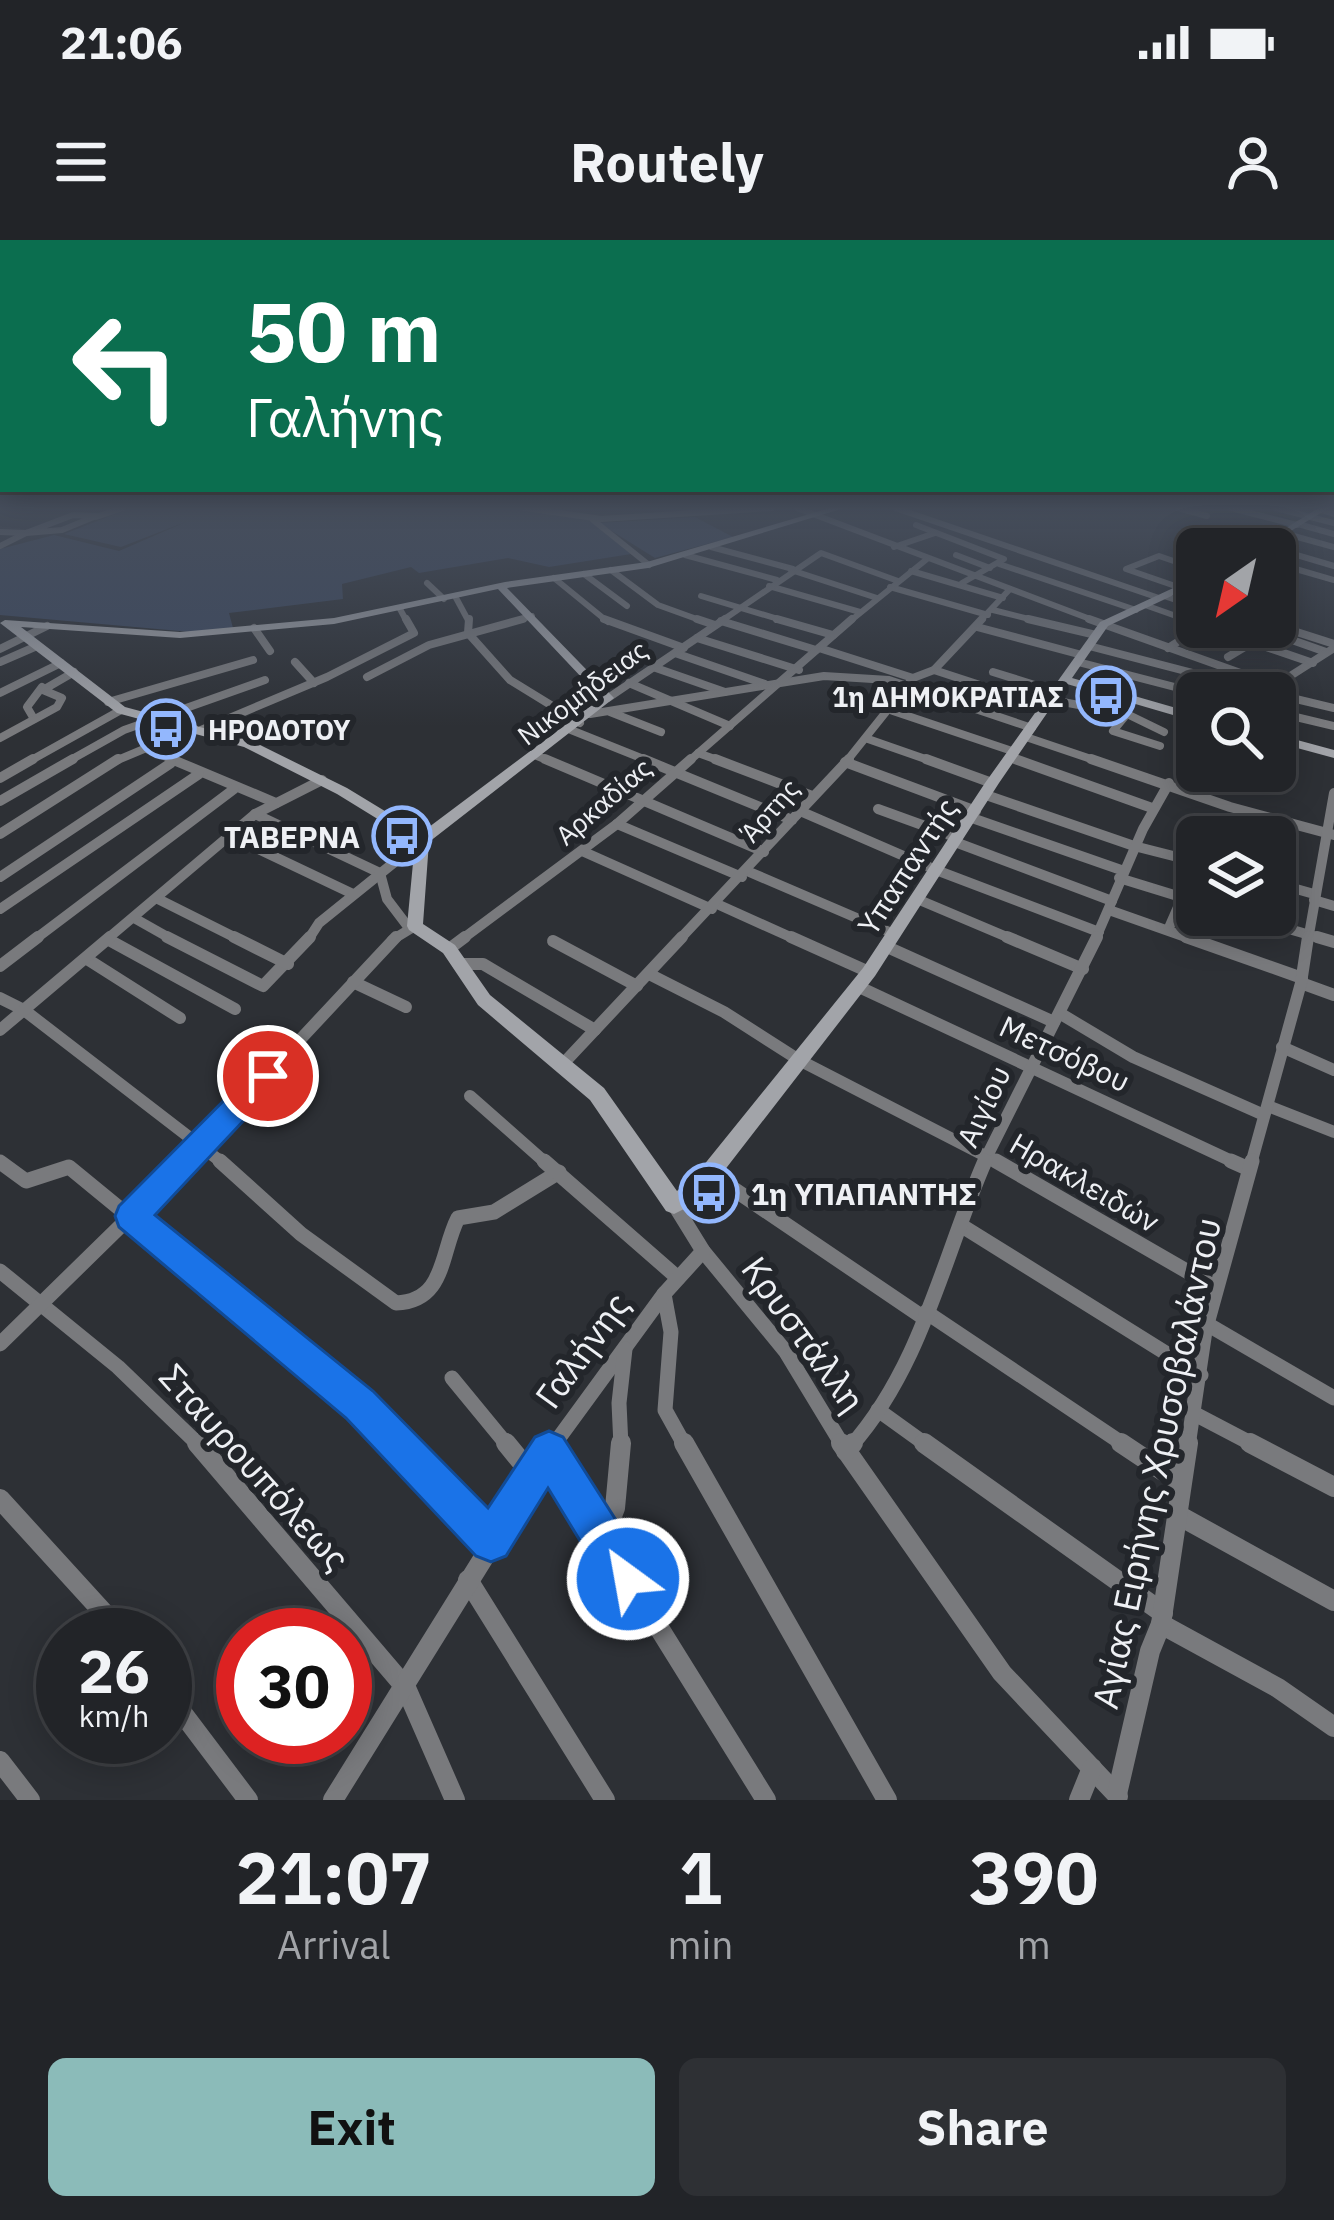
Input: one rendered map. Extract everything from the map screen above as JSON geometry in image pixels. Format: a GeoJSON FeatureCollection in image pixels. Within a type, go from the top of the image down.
{"type":"FeatureCollection","features":[{"type":"Feature","properties":{"kind":"street"},"geometry":{"type":"LineString","coordinates":[[5,623],[180,635],[400,609],[535,581]]}},
{"type":"Feature","properties":{"kind":"street"},"geometry":{"type":"LineString","coordinates":[[558,581],[613,624],[625,623],[766,684]]}},
{"type":"Feature","properties":{"kind":"street"},"geometry":{"type":"LineString","coordinates":[[593,581],[627,606]]}},
{"type":"Feature","properties":{"kind":"street"},"geometry":{"type":"LineString","coordinates":[[625,581],[658,605],[818,649],[910,683],[1153,808]]}},
{"type":"Feature","properties":{"kind":"street"},"geometry":{"type":"LineString","coordinates":[[766,581],[860,612]]}},
{"type":"Feature","properties":{"kind":"street","name":"Νικομήδειας"},"geometry":{"type":"LineString","coordinates":[[422,840],[608,705],[629,683],[776,581]]}},
{"type":"Feature","properties":{"kind":"street"},"geometry":{"type":"LineString","coordinates":[[825,581],[878,598]]}},
{"type":"Feature","properties":{"kind":"street","name":"Νικομήδειας"},"geometry":{"type":"LineString","coordinates":[[887,581],[894,584]]}},
{"type":"Feature","properties":{"kind":"street"},"geometry":{"type":"LineString","coordinates":[[796,669],[898,581]]}},
{"type":"Feature","properties":{"kind":"street"},"geometry":{"type":"LineString","coordinates":[[938,581],[952,586],[965,581]]}},
{"type":"Feature","properties":{"kind":"street"},"geometry":{"type":"LineString","coordinates":[[982,581],[1090,644],[1176,683]]}},
{"type":"Feature","properties":{"kind":"street"},"geometry":{"type":"LineString","coordinates":[[1054,581],[1176,618]]}},
{"type":"Feature","properties":{"kind":"street"},"geometry":{"type":"LineString","coordinates":[[1131,581],[1176,595]]}},
{"type":"Feature","properties":{"kind":"street"},"geometry":{"type":"LineString","coordinates":[[1148,581],[1170,593]]}},
{"type":"Feature","properties":{"kind":"street"},"geometry":{"type":"LineString","coordinates":[[427,583],[469,617],[468,633],[510,680],[674,772],[1100,932]]}},
{"type":"Feature","properties":{"kind":"street"},"geometry":{"type":"LineString","coordinates":[[962,583],[1006,594]]}},
{"type":"Feature","properties":{"kind":"street"},"geometry":{"type":"LineString","coordinates":[[894,584],[1198,672]]}},
{"type":"Feature","properties":{"kind":"street"},"geometry":{"type":"LineString","coordinates":[[500,586],[608,705],[662,732]]}},
{"type":"Feature","properties":{"kind":"street"},"geometry":{"type":"LineString","coordinates":[[1090,644],[1140,608],[1176,590]]}},
{"type":"Feature","properties":{"kind":"street"},"geometry":{"type":"LineString","coordinates":[[608,705],[673,702],[824,676],[910,683],[934,670],[1006,594]]}},
{"type":"Feature","properties":{"kind":"street"},"geometry":{"type":"LineString","coordinates":[[701,596],[832,635]]}},
{"type":"Feature","properties":{"kind":"street"},"geometry":{"type":"LineString","coordinates":[[0,834],[117,760],[314,683],[415,631],[400,609]]}},
{"type":"Feature","properties":{"kind":"street"},"geometry":{"type":"LineString","coordinates":[[367,677],[429,645],[532,616]]}},
{"type":"Feature","properties":{"kind":"street"},"geometry":{"type":"LineString","coordinates":[[5,623],[114,706],[248,743],[322,780],[422,840]]}},
{"type":"Feature","properties":{"kind":"street"},"geometry":{"type":"LineString","coordinates":[[2,647],[47,626]]}},
{"type":"Feature","properties":{"kind":"street"},"geometry":{"type":"LineString","coordinates":[[977,627],[1090,644],[1168,648],[1226,672]]}},
{"type":"Feature","properties":{"kind":"street"},"geometry":{"type":"LineString","coordinates":[[254,628],[269,651]]}},
{"type":"Feature","properties":{"kind":"street"},"geometry":{"type":"LineString","coordinates":[[1296,634],[1331,648]]}},
{"type":"Feature","properties":{"kind":"street"},"geometry":{"type":"LineString","coordinates":[[697,638],[824,676]]}},
{"type":"Feature","properties":{"kind":"street"},"geometry":{"type":"LineString","coordinates":[[1296,638],[1331,648]]}},
{"type":"Feature","properties":{"kind":"street"},"geometry":{"type":"LineString","coordinates":[[1168,648],[1176,643]]}},
{"type":"Feature","properties":{"kind":"street","name":"Υπαπαντής"},"geometry":{"type":"LineString","coordinates":[[674,1204],[710,1173],[863,979],[1090,644]]}},
{"type":"Feature","properties":{"kind":"street"},"geometry":{"type":"LineString","coordinates":[[0,662],[37,646]]}},
{"type":"Feature","properties":{"kind":"street"},"geometry":{"type":"LineString","coordinates":[[1228,657],[1243,648]]}},
{"type":"Feature","properties":{"kind":"street"},"geometry":{"type":"LineString","coordinates":[[1270,648],[1313,663]]}},
{"type":"Feature","properties":{"kind":"street"},"geometry":{"type":"LineString","coordinates":[[1296,675],[1331,648]]}},
{"type":"Feature","properties":{"kind":"street"},"geometry":{"type":"LineString","coordinates":[[0,778],[114,706],[253,660]]}},
{"type":"Feature","properties":{"kind":"street"},"geometry":{"type":"LineString","coordinates":[[295,662],[314,683]]}},
{"type":"Feature","properties":{"kind":"street"},"geometry":{"type":"LineString","coordinates":[[0,693],[61,663]]}},
{"type":"Feature","properties":{"kind":"street"},"geometry":{"type":"LineString","coordinates":[[653,667],[726,692]]}},
{"type":"Feature","properties":{"kind":"street","name":"Αρκαδίας"},"geometry":{"type":"LineString","coordinates":[[453,956],[617,824],[796,669]]}},
{"type":"Feature","properties":{"kind":"street"},"geometry":{"type":"LineString","coordinates":[[934,670],[1176,715]]}},
{"type":"Feature","properties":{"kind":"street"},"geometry":{"type":"LineString","coordinates":[[31,716],[28,704],[74,672]]}},
{"type":"Feature","properties":{"kind":"street"},"geometry":{"type":"LineString","coordinates":[[993,672],[1127,714],[1163,732]]}},
{"type":"Feature","properties":{"kind":"street"},"geometry":{"type":"LineString","coordinates":[[35,675],[60,679]]}},
{"type":"Feature","properties":{"kind":"street"},"geometry":{"type":"LineString","coordinates":[[0,738],[17,728],[16,723],[62,700],[43,690],[35,675]]}},
{"type":"Feature","properties":{"kind":"street"},"geometry":{"type":"LineString","coordinates":[[0,801],[124,730],[265,680]]}},
{"type":"Feature","properties":{"kind":"street"},"geometry":{"type":"LineString","coordinates":[[629,683],[730,726]]}},
{"type":"Feature","properties":{"kind":"street","name":"Άρτης"},"geometry":{"type":"LineString","coordinates":[[562,1065],[868,739],[910,683]]}},
{"type":"Feature","properties":{"kind":"street"},"geometry":{"type":"LineString","coordinates":[[1296,698],[1334,708]]}},
{"type":"Feature","properties":{"kind":"street"},"geometry":{"type":"LineString","coordinates":[[893,711],[1169,783],[1230,807],[1329,833]]}},
{"type":"Feature","properties":{"kind":"street"},"geometry":{"type":"LineString","coordinates":[[1127,714],[1113,731],[1160,746]]}},
{"type":"Feature","properties":{"kind":"street"},"geometry":{"type":"LineString","coordinates":[[1296,717],[1334,726]]}},
{"type":"Feature","properties":{"kind":"street"},"geometry":{"type":"LineString","coordinates":[[868,739],[1122,874],[1176,896]]}},
{"type":"Feature","properties":{"kind":"street"},"geometry":{"type":"LineString","coordinates":[[1296,744],[1334,754]]}},
{"type":"Feature","properties":{"kind":"street"},"geometry":{"type":"LineString","coordinates":[[144,748],[171,763],[276,802]]}},
{"type":"Feature","properties":{"kind":"street"},"geometry":{"type":"LineString","coordinates":[[698,753],[812,796]]}},
{"type":"Feature","properties":{"kind":"street"},"geometry":{"type":"LineString","coordinates":[[537,756],[764,852]]}},
{"type":"Feature","properties":{"kind":"street"},"geometry":{"type":"LineString","coordinates":[[844,762],[1176,857]]}},
{"type":"Feature","properties":{"kind":"street"},"geometry":{"type":"LineString","coordinates":[[0,877],[171,763]]}},
{"type":"Feature","properties":{"kind":"street"},"geometry":{"type":"LineString","coordinates":[[21,766],[47,774]]}},
{"type":"Feature","properties":{"kind":"street"},"geometry":{"type":"LineString","coordinates":[[0,909],[199,773]]}},
{"type":"Feature","properties":{"kind":"street"},"geometry":{"type":"LineString","coordinates":[[0,1030],[255,814],[322,780]]}},
{"type":"Feature","properties":{"kind":"street","name":"Αιγίου"},"geometry":{"type":"LineString","coordinates":[[846,1451],[878,1410],[925,1315],[980,1176],[1100,932],[1134,846],[1169,783]]}},
{"type":"Feature","properties":{"kind":"street"},"geometry":{"type":"LineString","coordinates":[[0,966],[234,788]]}},
{"type":"Feature","properties":{"kind":"street","name":"Αγίας Ειρήνης Χρυσοβαλάντου"},"geometry":{"type":"LineString","coordinates":[[1119,1797],[1150,1651],[1162,1618],[1207,1324],[1302,981],[1314,897],[1326,868],[1332,804]]}},
{"type":"Feature","properties":{"kind":"street"},"geometry":{"type":"LineString","coordinates":[[878,808],[1334,994]]}},
{"type":"Feature","properties":{"kind":"street"},"geometry":{"type":"LineString","coordinates":[[255,814],[380,873],[387,898],[412,927]]}},
{"type":"Feature","properties":{"kind":"street"},"geometry":{"type":"LineString","coordinates":[[617,824],[745,874],[1133,1057],[1334,1132]]}},
{"type":"Feature","properties":{"kind":"street"},"geometry":{"type":"LineString","coordinates":[[231,836],[353,894]]}},
{"type":"Feature","properties":{"kind":"street"},"geometry":{"type":"LineString","coordinates":[[134,919],[257,986],[273,980],[318,924],[422,840]]}},
{"type":"Feature","properties":{"kind":"street"},"geometry":{"type":"LineString","coordinates":[[0,1344],[203,1145],[353,982],[412,927],[422,840]]}},
{"type":"Feature","properties":{"kind":"street","name":"Μετσόβου"},"geometry":{"type":"LineString","coordinates":[[582,851],[714,907],[1032,1067],[1249,1169]]}},
{"type":"Feature","properties":{"kind":"street"},"geometry":{"type":"LineString","coordinates":[[1296,891],[1334,906]]}},
{"type":"Feature","properties":{"kind":"street"},"geometry":{"type":"LineString","coordinates":[[917,898],[1083,968]]}},
{"type":"Feature","properties":{"kind":"street"},"geometry":{"type":"LineString","coordinates":[[158,899],[288,964]]}},
{"type":"Feature","properties":{"kind":"street"},"geometry":{"type":"LineString","coordinates":[[1168,930],[1176,920]]}},
{"type":"Feature","properties":{"kind":"street","name":"Κρυστάλλη"},"geometry":{"type":"LineString","coordinates":[[412,927],[453,956],[484,1000],[613,1113],[703,1251],[786,1352],[846,1451],[1002,1673],[1119,1797]]}},
{"type":"Feature","properties":{"kind":"street"},"geometry":{"type":"LineString","coordinates":[[1296,930],[1334,942]]}},
{"type":"Feature","properties":{"kind":"street"},"geometry":{"type":"LineString","coordinates":[[109,940],[235,1009]]}},
{"type":"Feature","properties":{"kind":"street"},"geometry":{"type":"LineString","coordinates":[[553,941],[637,986]]}},
{"type":"Feature","properties":{"kind":"street"},"geometry":{"type":"LineString","coordinates":[[453,956],[482,963],[596,1030]]}},
{"type":"Feature","properties":{"kind":"street"},"geometry":{"type":"LineString","coordinates":[[87,959],[180,1018]]}},
{"type":"Feature","properties":{"kind":"street","name":"Ηρακλειδών"},"geometry":{"type":"LineString","coordinates":[[649,974],[724,1012],[799,1060],[989,1157],[1216,1288]]}},
{"type":"Feature","properties":{"kind":"street"},"geometry":{"type":"LineString","coordinates":[[353,982],[406,1007]]}},
{"type":"Feature","properties":{"kind":"street"},"geometry":{"type":"LineString","coordinates":[[0,998],[25,1010],[135,1099],[203,1145],[301,1234],[388,1299],[411,1303],[432,1286],[448,1258],[450,1231],[458,1218],[494,1212],[559,1172]]}},
{"type":"Feature","properties":{"kind":"street"},"geometry":{"type":"LineString","coordinates":[[1282,1047],[1334,1070]]}},
{"type":"Feature","properties":{"kind":"street"},"geometry":{"type":"LineString","coordinates":[[470,1096],[559,1172],[671,1286],[664,1410],[886,1800]]}},
{"type":"Feature","properties":{"kind":"street"},"geometry":{"type":"LineString","coordinates":[[961,1142],[980,1176]]}},
{"type":"Feature","properties":{"kind":"street"},"geometry":{"type":"LineString","coordinates":[[0,1162],[26,1181],[69,1167],[359,1405],[491,1541]]}},
{"type":"Feature","properties":{"kind":"street"},"geometry":{"type":"LineString","coordinates":[[710,1173],[1181,1483]]}},
{"type":"Feature","properties":{"kind":"street"},"geometry":{"type":"LineString","coordinates":[[962,1226],[1201,1375]]}},
{"type":"Feature","properties":{"kind":"street","name":"Γαλήνης"},"geometry":{"type":"LineString","coordinates":[[334,1800],[549,1451],[671,1286],[703,1251]]}},
{"type":"Feature","properties":{"kind":"street","name":"Σταυρουπόλεως"},"geometry":{"type":"LineString","coordinates":[[0,1271],[44,1303],[198,1444],[406,1688],[455,1800]]}},
{"type":"Feature","properties":{"kind":"street"},"geometry":{"type":"LineString","coordinates":[[1207,1324],[1334,1398]]}},
{"type":"Feature","properties":{"kind":"street"},"geometry":{"type":"LineString","coordinates":[[603,1538],[622,1468],[619,1403],[625,1348]]}},
{"type":"Feature","properties":{"kind":"street"},"geometry":{"type":"LineString","coordinates":[[452,1378],[533,1476]]}},
{"type":"Feature","properties":{"kind":"street"},"geometry":{"type":"LineString","coordinates":[[878,1410],[1162,1618],[1334,1726]]}},
{"type":"Feature","properties":{"kind":"street"},"geometry":{"type":"LineString","coordinates":[[1193,1413],[1334,1487]]}},
{"type":"Feature","properties":{"kind":"street"},"geometry":{"type":"LineString","coordinates":[[549,1451],[766,1800]]}},
{"type":"Feature","properties":{"kind":"street"},"geometry":{"type":"LineString","coordinates":[[0,1499],[99,1608]]}},
{"type":"Feature","properties":{"kind":"street"},"geometry":{"type":"LineString","coordinates":[[1178,1515],[1334,1601]]}},
{"type":"Feature","properties":{"kind":"street"},"geometry":{"type":"LineString","coordinates":[[468,1580],[605,1800]]}},
{"type":"Feature","properties":{"kind":"street"},"geometry":{"type":"LineString","coordinates":[[192,1726],[248,1800]]}},
{"type":"Feature","properties":{"kind":"street"},"geometry":{"type":"LineString","coordinates":[[0,1761],[30,1800]]}},
{"type":"Feature","properties":{"kind":"street"},"geometry":{"type":"LineString","coordinates":[[1079,1800],[1092,1768]]}},
{"type":"Feature","properties":{"kind":"shaded area"},"geometry":{"type":"Polygon","coordinates":[[[0,581],[355,581],[342,584],[343,599],[229,613],[233,628],[202,633],[0,615],[0,581]]]}},
{"type":"Feature","properties":{"kind":"place","name":"1η ΔΗΜΟΚΡΑΤΙΑΣ"},"geometry":{"type":"Point","coordinates":[1106,696]}},
{"type":"Feature","properties":{"kind":"place","name":"ΗΡΟΔΟΤΟΥ"},"geometry":{"type":"Point","coordinates":[166,729]}},
{"type":"Feature","properties":{"kind":"place","name":"ΤΑΒΕΡΝΑ"},"geometry":{"type":"Point","coordinates":[402,836]}},
{"type":"Feature","properties":{"kind":"place","name":"1η ΥΠΑΠΑΝΤΗΣ"},"geometry":{"type":"Point","coordinates":[709,1193]}},
{"type":"Feature","properties":{"kind":"route"},"geometry":{"type":"LineString","coordinates":[[268,1076],[131,1216],[359,1405],[491,1541],[549,1451],[628,1579]]}}]}
